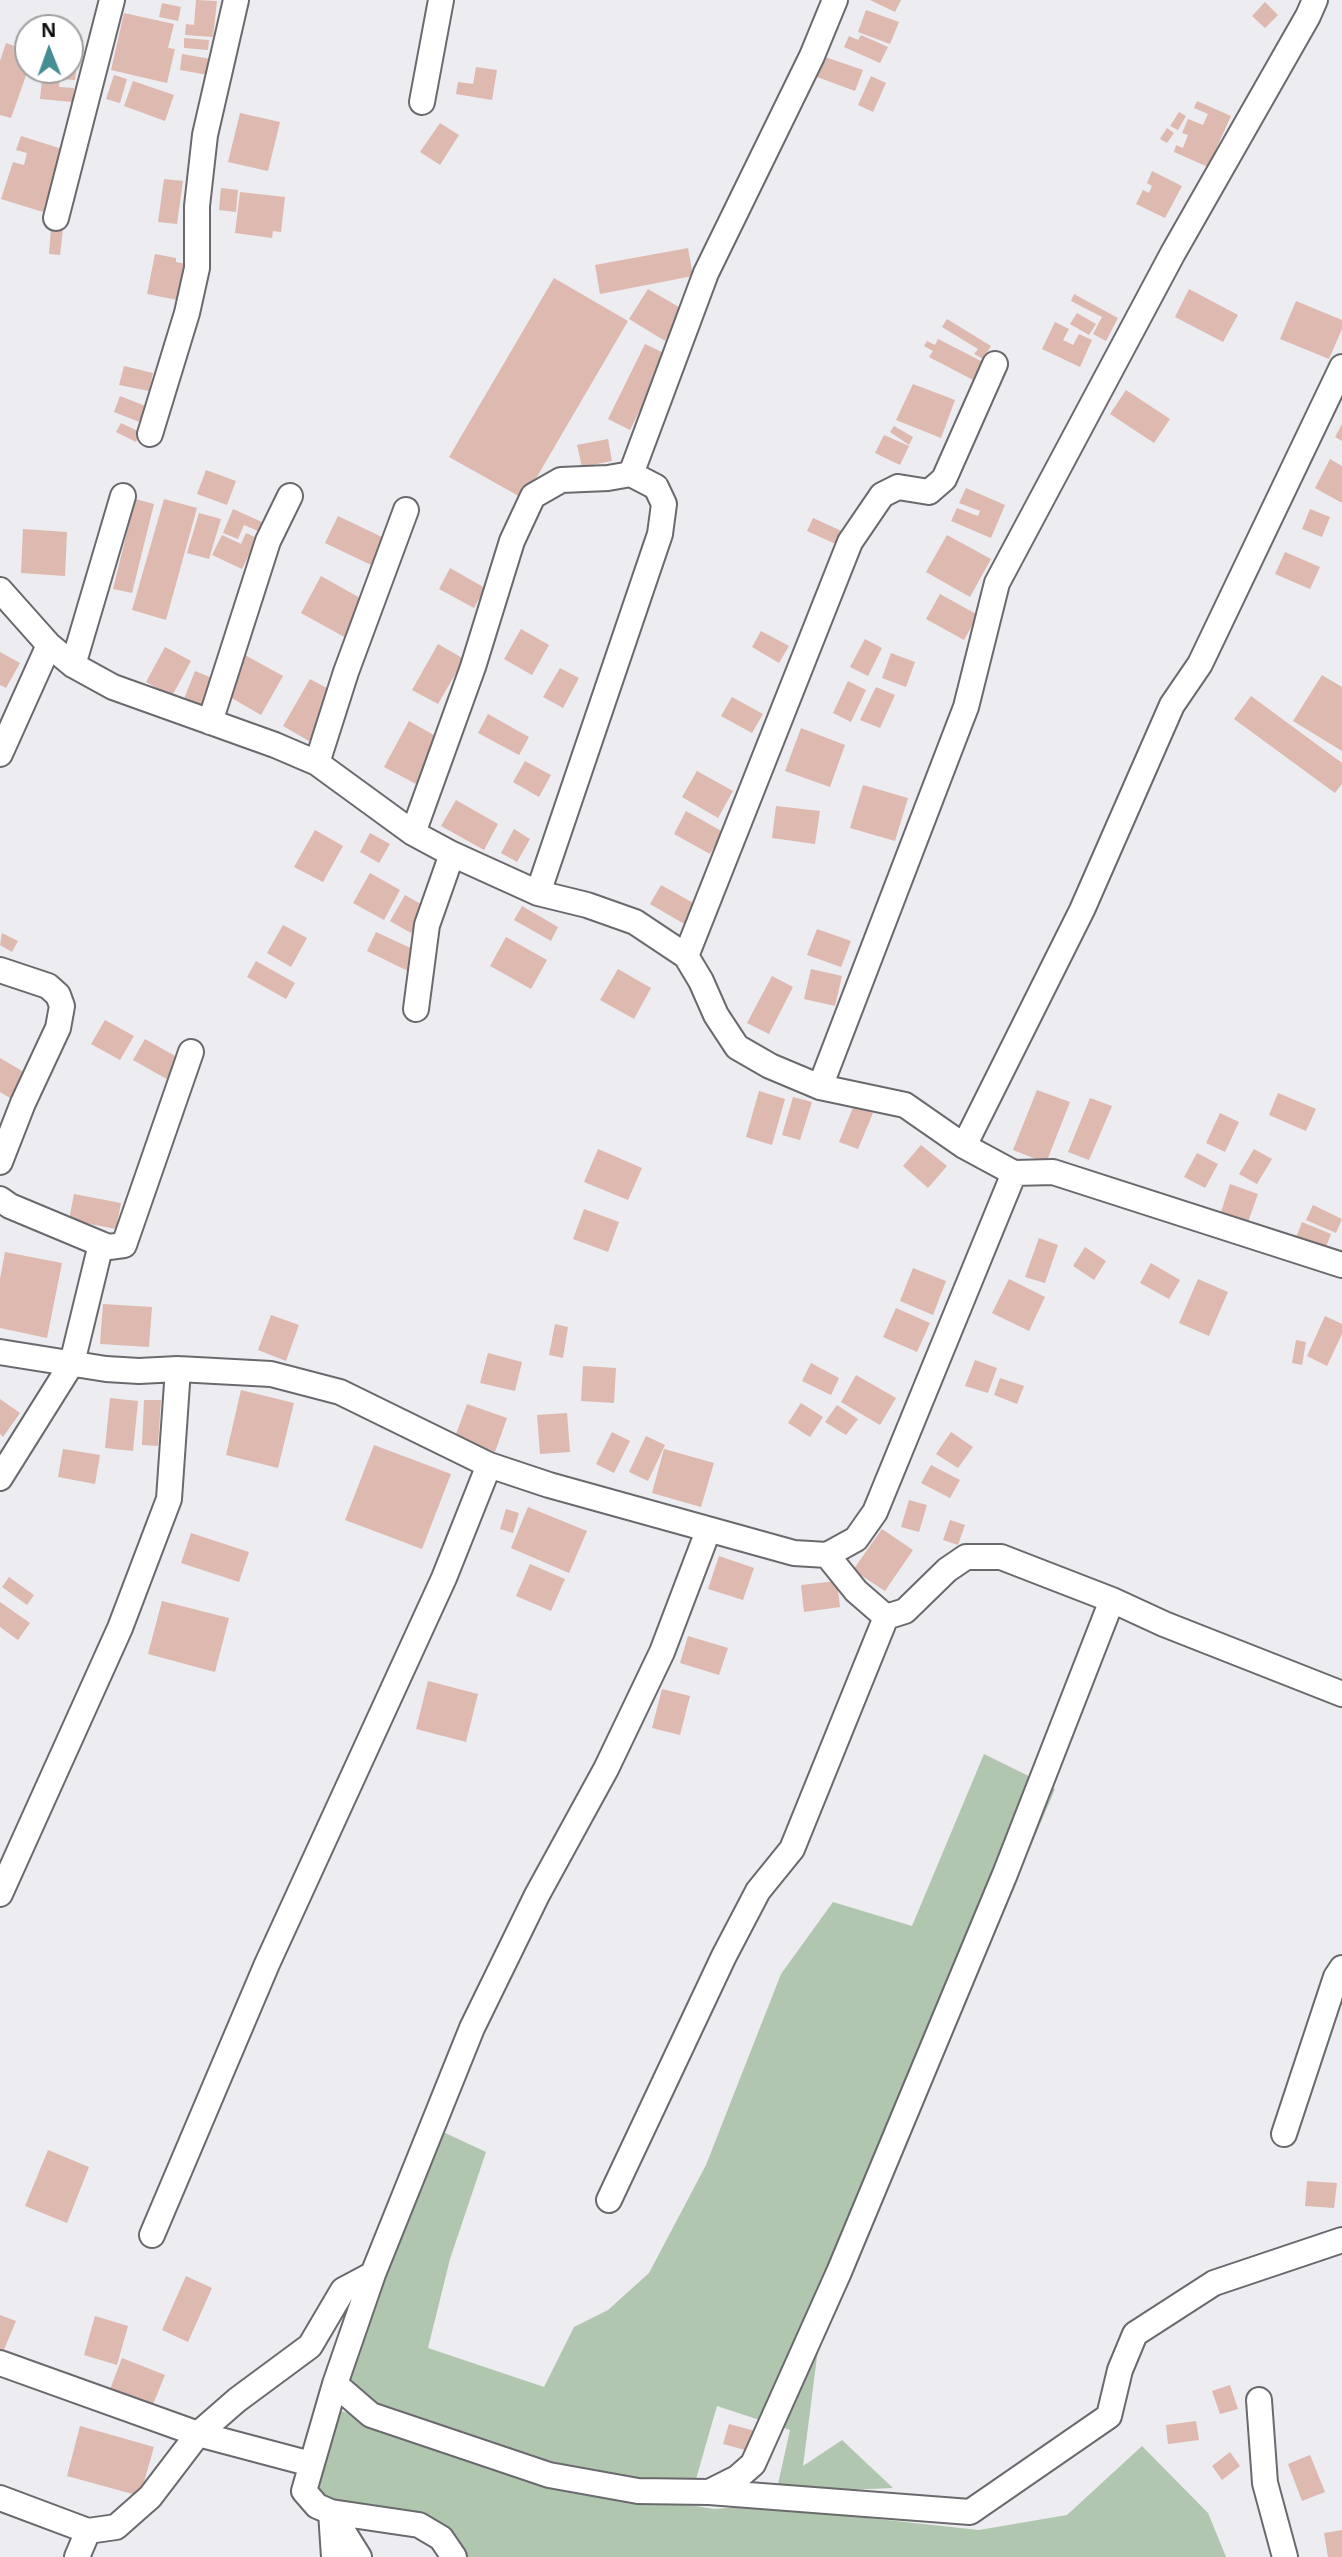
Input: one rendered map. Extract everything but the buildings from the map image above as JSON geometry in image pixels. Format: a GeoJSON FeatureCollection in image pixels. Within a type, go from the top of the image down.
{"type":"FeatureCollection","features":[{"type":"Feature","properties":{"kind":"street"},"geometry":{"type":"LineString","coordinates":[[56,218],[112,0]]}},
{"type":"Feature","properties":{"kind":"street"},"geometry":{"type":"LineString","coordinates":[[150,434],[187,313],[197,268],[197,206],[205,135],[236,0]]}},
{"type":"Feature","properties":{"kind":"street"},"geometry":{"type":"LineString","coordinates":[[422,102],[441,0]]}},
{"type":"Feature","properties":{"kind":"street"},"geometry":{"type":"LineString","coordinates":[[631,474],[706,273],[812,56],[835,0]]}},
{"type":"Feature","properties":{"kind":"street"},"geometry":{"type":"LineString","coordinates":[[820,1087],[966,707],[997,583],[1173,253],[1315,0]]}},
{"type":"Feature","properties":{"kind":"street"},"geometry":{"type":"LineString","coordinates":[[687,957],[850,542],[882,495],[898,487],[929,492],[944,479],[995,365]]}},
{"type":"Feature","properties":{"kind":"street"},"geometry":{"type":"LineString","coordinates":[[964,1146],[1082,911],[1172,705],[1200,664],[1342,367]]}},
{"type":"Feature","properties":{"kind":"street"},"geometry":{"type":"LineString","coordinates":[[412,833],[473,667],[512,541],[533,495],[561,480],[631,474],[656,487],[664,505],[660,534],[538,893]]}},
{"type":"Feature","properties":{"kind":"street"},"geometry":{"type":"LineString","coordinates":[[73,665],[123,495]]}},
{"type":"Feature","properties":{"kind":"street"},"geometry":{"type":"LineString","coordinates":[[210,722],[268,541],[290,496]]}},
{"type":"Feature","properties":{"kind":"street"},"geometry":{"type":"LineString","coordinates":[[317,763],[346,673],[405,510]]}},
{"type":"Feature","properties":{"kind":"street"},"geometry":{"type":"LineString","coordinates":[[0,590],[49,645],[73,665],[113,687],[317,763],[412,833],[452,854],[538,893],[587,905],[635,922],[687,957],[716,1015],[737,1047],[770,1066],[820,1087],[905,1105],[964,1146],[1014,1173],[1053,1172],[1342,1265]]}},
{"type":"Feature","properties":{"kind":"street"},"geometry":{"type":"LineString","coordinates":[[0,754],[49,645]]}},
{"type":"Feature","properties":{"kind":"street"},"geometry":{"type":"LineString","coordinates":[[416,1009],[428,925],[452,854]]}},
{"type":"Feature","properties":{"kind":"street"},"geometry":{"type":"LineString","coordinates":[[0,970],[48,986],[58,995],[62,1006],[58,1028],[23,1103],[0,1162]]}},
{"type":"Feature","properties":{"kind":"street"},"geometry":{"type":"LineString","coordinates":[[0,1199],[10,1206],[109,1247],[124,1245],[191,1052]]}},
{"type":"Feature","properties":{"kind":"street"},"geometry":{"type":"LineString","coordinates":[[0,1352],[139,1371],[178,1369],[271,1374],[340,1392],[489,1465],[550,1485],[794,1553],[827,1555],[856,1539],[875,1512],[1014,1173]]}},
{"type":"Feature","properties":{"kind":"street"},"geometry":{"type":"LineString","coordinates":[[0,1478],[72,1363],[101,1244]]}},
{"type":"Feature","properties":{"kind":"street"},"geometry":{"type":"LineString","coordinates":[[0,1894],[120,1628],[169,1499],[178,1369]]}},
{"type":"Feature","properties":{"kind":"street"},"geometry":{"type":"LineString","coordinates":[[152,2235],[267,1964],[444,1578],[489,1465]]}},
{"type":"Feature","properties":{"kind":"street"},"geometry":{"type":"LineString","coordinates":[[454,2557],[441,2538],[419,2525],[331,2512],[317,2506],[304,2491],[335,2384],[373,2274],[471,2028],[537,1895],[606,1769],[662,1652],[708,1531]]}},
{"type":"Feature","properties":{"kind":"street"},"geometry":{"type":"LineString","coordinates":[[827,1555],[856,1591],[887,1618]]}},
{"type":"Feature","properties":{"kind":"street"},"geometry":{"type":"LineString","coordinates":[[609,2200],[724,1956],[758,1891],[792,1849],[887,1618],[905,1611],[947,1570],[967,1557],[1001,1557],[1342,1694]]}},
{"type":"Feature","properties":{"kind":"street"},"geometry":{"type":"LineString","coordinates":[[709,2492],[737,2478],[753,2464],[839,2272],[1005,1874],[1112,1600]]}},
{"type":"Feature","properties":{"kind":"street"},"geometry":{"type":"LineString","coordinates":[[1284,2134],[1336,1977],[1342,1968]]}},
{"type":"Feature","properties":{"kind":"street"},"geometry":{"type":"LineString","coordinates":[[335,2384],[372,2415],[549,2475],[638,2491],[709,2492],[970,2512],[1109,2416],[1120,2370],[1135,2334],[1214,2283],[1342,2240]]}},
{"type":"Feature","properties":{"kind":"street"},"geometry":{"type":"LineString","coordinates":[[0,2498],[88,2531],[116,2527],[150,2497],[198,2434],[237,2400],[310,2346],[343,2290],[373,2274]]}},
{"type":"Feature","properties":{"kind":"street"},"geometry":{"type":"LineString","coordinates":[[0,2363],[198,2434],[312,2464]]}},
{"type":"Feature","properties":{"kind":"street"},"geometry":{"type":"LineString","coordinates":[[1259,2400],[1265,2483],[1285,2557]]}},
{"type":"Feature","properties":{"kind":"street"},"geometry":{"type":"LineString","coordinates":[[331,2512],[334,2557]]}},
{"type":"Feature","properties":{"kind":"street"},"geometry":{"type":"LineString","coordinates":[[331,2512],[359,2557]]}},
{"type":"Feature","properties":{"kind":"street"},"geometry":{"type":"LineString","coordinates":[[77,2557],[88,2531]]}},
{"type":"Feature","properties":{"kind":"green space"},"geometry":{"type":"Polygon","coordinates":[[[984,1754],[1055,1789],[818,2349],[803,2466],[842,2440],[893,2488],[776,2493],[790,2430],[717,2406],[694,2486],[626,2483],[548,2465],[369,2405],[343,2384],[441,2131],[486,2152],[450,2259],[428,2348],[544,2387],[574,2327],[608,2310],[649,2273],[706,2165],[781,1974],[833,1902],[912,1926],[984,1754]]]}},
{"type":"Feature","properties":{"kind":"green space"},"geometry":{"type":"Polygon","coordinates":[[[341,2411],[653,2499],[714,2509],[757,2506],[979,2530],[1067,2515],[1142,2446],[1208,2513],[1226,2557],[464,2557],[312,2496],[341,2411]]]}}]}
